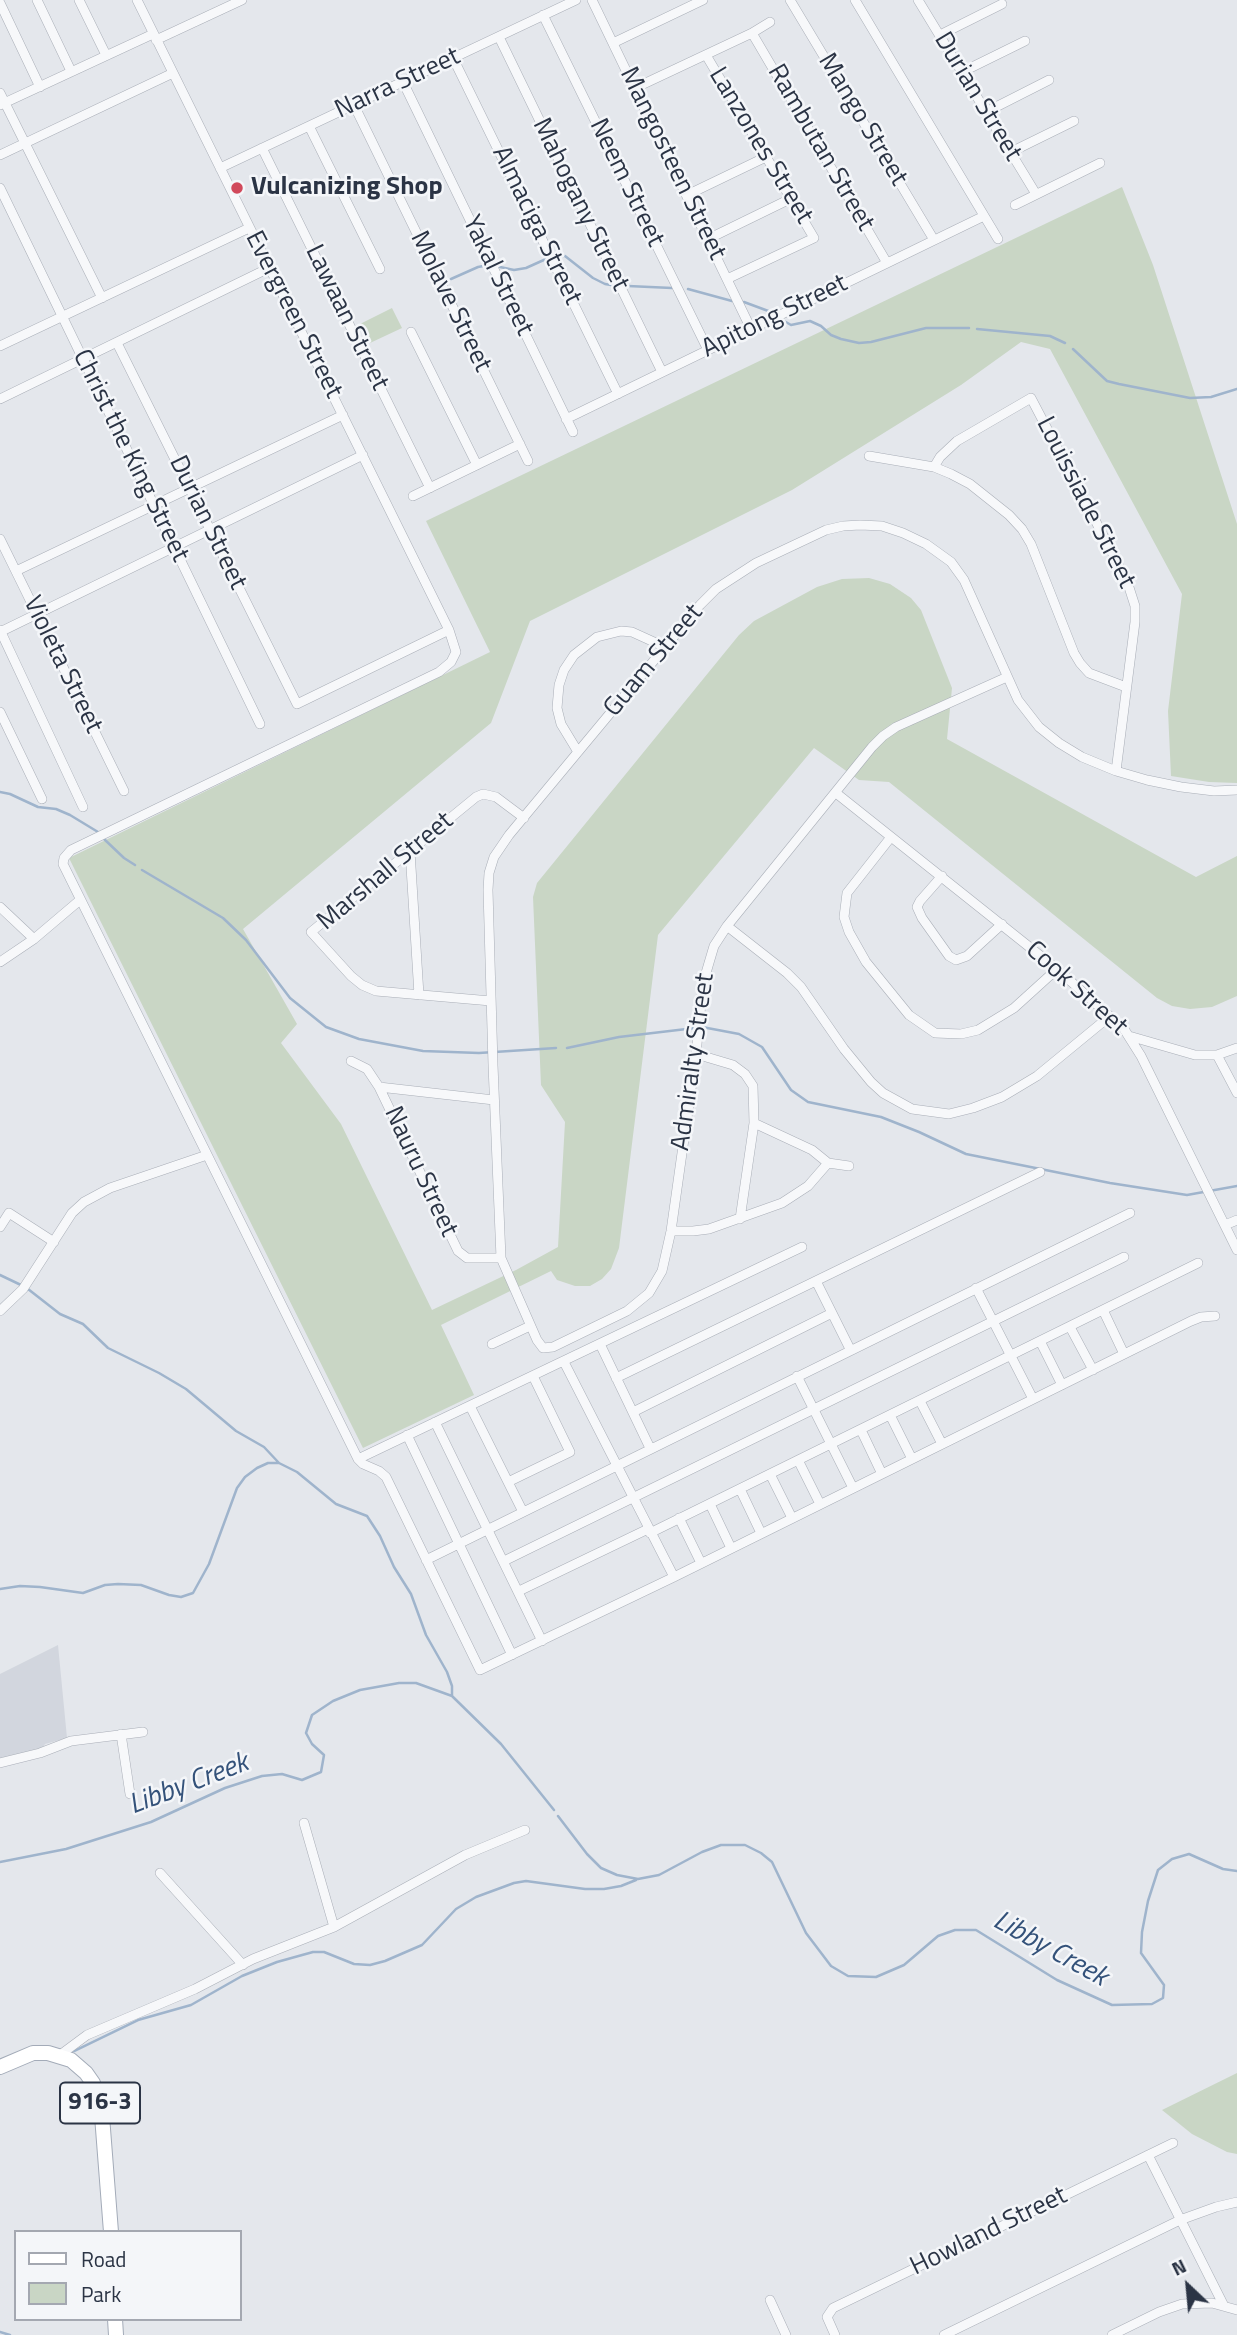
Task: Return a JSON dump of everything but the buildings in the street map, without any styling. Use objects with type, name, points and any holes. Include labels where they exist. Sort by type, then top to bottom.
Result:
[{"type":"main road","name":"916-3","points":[[0,2067],[33,2053],[60,2055],[71,2060],[86,2073],[98,2094],[105,2137],[111,2230]]},
{"type":"street","points":[[37,0],[71,71]]},
{"type":"street","points":[[79,0],[106,55]]},
{"type":"street","name":"Evergreen Street","points":[[137,0],[449,630]]},
{"type":"street","points":[[2,104],[106,55],[242,0]]},
{"type":"street","name":"Narra Street","points":[[220,168],[576,0]]},
{"type":"street","name":"Mangosteen Street","points":[[592,0],[751,329]]},
{"type":"street","points":[[613,43],[703,0]]},
{"type":"street","name":"Mango Street","points":[[790,0],[934,240]]},
{"type":"street","points":[[855,0],[998,239]]},
{"type":"street","name":"Durian Street","points":[[918,0],[1036,194]]},
{"type":"street","points":[[0,3],[40,87]]},
{"type":"street","points":[[940,35],[1002,4]]},
{"type":"street","name":"Neem Street","points":[[544,15],[708,350]]},
{"type":"street","points":[[635,88],[770,22]]},
{"type":"street","name":"Rambutan Street","points":[[752,33],[887,263]]},
{"type":"street","name":"Mahogany Street","points":[[499,37],[662,372]]},
{"type":"street","points":[[962,72],[1025,41]]},
{"type":"street","name":"Lanzones Street","points":[[706,55],[814,238],[727,279]]},
{"type":"street","name":"Almaciga Street","points":[[453,58],[618,394]]},
{"type":"street","points":[[0,155],[173,73]]},
{"type":"street","points":[[986,112],[1049,80]]},
{"type":"street","name":"Yakal Street","points":[[403,82],[573,432]]},
{"type":"street","points":[[0,93],[2,104],[25,143],[102,298]]},
{"type":"street","name":"Molave Street","points":[[354,105],[528,461]]},
{"type":"street","points":[[1011,152],[1074,121]]},
{"type":"street","points":[[309,126],[380,269]]},
{"type":"street","name":"Lawaan Street","points":[[262,148],[430,488]]},
{"type":"street","points":[[687,195],[768,156]]},
{"type":"street","points":[[1015,205],[1100,163]]},
{"type":"street","name":"Christ the King Street","points":[[0,188],[260,724]]},
{"type":"street","points":[[708,239],[792,198]]},
{"type":"street","name":"Apitong Street","points":[[566,419],[984,216]]},
{"type":"street","points":[[0,346],[250,228]]},
{"type":"street","points":[[0,400],[269,268]]},
{"type":"street","points":[[411,332],[477,465]]},
{"type":"street","name":"Durian Street","points":[[117,343],[297,704],[449,630]]},
{"type":"street","name":"Louissiade Street","points":[[934,467],[940,457],[957,441],[1031,398],[1132,594],[1135,606],[1116,771]]},
{"type":"street","name":"Lawaan Street","points":[[16,571],[343,415]]},
{"type":"street","points":[[413,496],[520,444]]},
{"type":"street","points":[[83,807],[0,631],[363,455]]},
{"type":"street","points":[[869,456],[934,467],[970,484],[1009,515],[1031,544],[1080,663],[1089,673],[1126,687]]},
{"type":"street","name":"Guam Street","points":[[543,1348],[530,1326],[501,1258],[492,1065],[489,873],[494,857],[524,818],[716,589],[746,568],[826,530],[843,526],[882,526],[903,533],[926,544],[951,562],[964,580],[1018,700],[1039,727],[1082,757],[1116,771],[1181,787],[1214,791],[1237,790]]},
{"type":"street","name":"Violeta Street","points":[[0,539],[124,791]]},
{"type":"street","points":[[449,630],[456,646],[455,656],[446,668],[67,853],[63,864],[358,1458],[363,1464],[386,1477],[480,1670],[1124,1354],[1201,1317],[1214,1316]]},
{"type":"street","points":[[578,752],[561,724],[557,708],[559,685],[573,655],[597,637],[621,631],[632,632],[665,647]]},
{"type":"street","name":"Admiralty Street","points":[[543,1348],[553,1347],[627,1311],[649,1293],[662,1271],[671,1231],[708,963],[714,946],[727,926],[883,736],[896,727],[1007,677]]},
{"type":"street","points":[[0,712],[42,799]]},
{"type":"street","name":"Cook Street","points":[[836,793],[1057,969],[1129,1036],[1142,1056],[1237,1250]]},
{"type":"street","name":"Marshall Street","points":[[491,1001],[376,991],[362,985],[311,932],[476,797],[483,794],[496,797],[524,818]]},
{"type":"street","points":[[891,837],[847,893],[844,917],[866,962],[892,996],[916,1020],[935,1033],[947,1035],[978,1030],[1014,1008],[1057,969]]},
{"type":"street","points":[[410,851],[419,995]]},
{"type":"street","points":[[943,876],[917,907],[949,956],[956,960],[967,956],[1002,924]]},
{"type":"street","points":[[0,962],[34,939],[80,900]]},
{"type":"street","points":[[0,907],[34,939]]},
{"type":"street","points":[[727,926],[801,987],[871,1083],[912,1109],[948,1114],[1002,1097],[1037,1076],[1110,1016]]},
{"type":"street","points":[[1129,1036],[1195,1055],[1217,1055],[1237,1048]]},
{"type":"street","points":[[696,1055],[733,1065],[745,1074],[752,1086],[754,1123],[740,1219]]},
{"type":"street","points":[[1217,1055],[1237,1093]]},
{"type":"street","name":"Nauru Street","points":[[351,1060],[367,1069],[379,1087],[458,1251],[467,1258],[501,1258]]},
{"type":"street","points":[[379,1087],[494,1100]]},
{"type":"street","points":[[754,1123],[812,1150],[828,1163],[849,1166]]},
{"type":"street","points":[[0,1311],[23,1289],[72,1213],[84,1202],[97,1194],[207,1155]]},
{"type":"street","points":[[671,1231],[709,1229],[782,1203],[801,1192],[828,1163]]},
{"type":"street","points":[[616,1378],[1040,1172]]},
{"type":"street","points":[[0,1227],[9,1213],[54,1242]]},
{"type":"street","points":[[426,1559],[1130,1213]]},
{"type":"street","points":[[1225,1226],[1237,1220]]},
{"type":"street","points":[[358,1458],[802,1247]]},
{"type":"street","points":[[504,1560],[1124,1256]]},
{"type":"street","points":[[519,1591],[710,1504],[1198,1263]]},
{"type":"street","points":[[816,1281],[850,1349]]},
{"type":"street","points":[[976,1288],[1033,1399]]},
{"type":"street","points":[[1103,1310],[1124,1354]]},
{"type":"street","points":[[633,1412],[832,1313]]},
{"type":"street","points":[[492,1344],[530,1326]]},
{"type":"street","points":[[1070,1326],[1093,1370]]},
{"type":"street","points":[[1040,1341],[1062,1385]]},
{"type":"street","points":[[600,1344],[650,1448]]},
{"type":"street","points":[[564,1362],[674,1577]]},
{"type":"street","points":[[508,1482],[570,1452],[533,1376]]},
{"type":"street","points":[[797,1376],[853,1488]]},
{"type":"street","points":[[920,1401],[942,1444]]},
{"type":"street","points":[[470,1406],[523,1512]]},
{"type":"street","points":[[890,1415],[912,1459]]},
{"type":"street","points":[[435,1422],[542,1641]]},
{"type":"street","points":[[860,1430],[882,1474]]},
{"type":"street","points":[[407,1435],[512,1655]]},
{"type":"street","points":[[798,1460],[820,1504]]},
{"type":"street","points":[[770,1474],[792,1518]]},
{"type":"street","points":[[740,1489],[761,1533]]},
{"type":"street","points":[[710,1504],[731,1548]]},
{"type":"street","points":[[679,1518],[701,1563]]},
{"type":"street","points":[[0,1763],[40,1753],[71,1741],[143,1732]]},
{"type":"street","points":[[121,1734],[130,1794]]},
{"type":"street","points":[[304,1823],[334,1927]]},
{"type":"street","points":[[60,2055],[87,2035],[334,1927],[465,1855],[525,1830]]},
{"type":"street","points":[[160,1873],[243,1965]]},
{"type":"street","name":"Howland Street","points":[[835,2335],[827,2317],[833,2308],[1174,2143]]},
{"type":"street","points":[[1148,2155],[1223,2304]]},
{"type":"street","points":[[944,2335],[1180,2220],[1237,2202]]},
{"type":"street","points":[[770,2300],[786,2335]]},
{"type":"street","points":[[1112,2335],[1182,2304],[1223,2304],[1237,2310]]},
{"type":"shaded area","points":[[58,1645],[67,1738],[45,1744],[42,1750],[0,1759],[0,1674]]},
{"type":"green space","points":[[1122,187],[1153,265],[1237,524],[1237,783],[1171,776],[1168,711],[1182,594],[1050,349],[1021,342],[961,385],[792,490],[530,621],[491,723],[243,929],[297,1024],[281,1043],[341,1124],[432,1310],[558,1247],[565,1122],[541,1085],[533,897],[537,883],[739,635],[754,621],[817,587],[842,579],[869,578],[890,584],[911,598],[921,610],[952,688],[947,739],[1196,877],[1237,856],[1237,996],[1212,1007],[1190,1009],[1172,1006],[1157,998],[889,782],[859,780],[814,748],[658,935],[619,1248],[611,1269],[602,1279],[590,1286],[575,1286],[557,1280],[551,1271],[441,1325],[474,1395],[363,1448],[69,858],[490,652],[426,521]]},
{"type":"green space","points":[[392,308],[402,328],[370,343],[360,324]]},
{"type":"green space","points":[[1237,2073],[1237,2154],[1227,2152],[1192,2134],[1162,2110]]},
{"type":"waterway","points":[[558,256],[565,256],[593,278],[617,286]]},
{"type":"waterway","points":[[500,267],[514,270],[526,268],[546,259]]},
{"type":"waterway","points":[[451,279],[489,265]]},
{"type":"waterway","points":[[628,286],[672,288]]},
{"type":"waterway","points":[[688,289],[732,301]]},
{"type":"waterway","points":[[744,302],[771,312]]},
{"type":"waterway","points":[[779,318],[791,325],[810,321],[831,335],[859,343],[926,328],[969,328]]},
{"type":"waterway","points":[[977,329],[1050,336],[1065,343]]},
{"type":"waterway","points":[[1073,349],[1107,381],[1119,384],[1190,398],[1211,397],[1237,389]]},
{"type":"waterway","points":[[0,792],[38,807],[56,809],[98,832]]},
{"type":"waterway","points":[[104,839],[135,865]]},
{"type":"waterway","points":[[142,870],[223,918],[246,940],[290,998],[326,1027],[359,1039],[423,1051],[479,1053],[556,1048]]},
{"type":"waterway","points":[[702,1027],[739,1034],[762,1047],[791,1090],[808,1102],[881,1117],[966,1154],[1110,1183],[1187,1195],[1237,1186]]},
{"type":"waterway","points":[[567,1048],[619,1037],[695,1028]]},
{"type":"waterway","points":[[0,1275],[21,1285]]},
{"type":"waterway","points":[[28,1289],[60,1314],[83,1324],[108,1348],[186,1389],[236,1431],[264,1447],[279,1463]]},
{"type":"waterway","points":[[0,1589],[20,1586],[83,1593],[105,1585],[118,1584],[141,1585],[181,1597],[193,1593],[209,1564],[237,1488],[245,1477],[257,1468],[268,1463],[279,1463],[297,1472],[336,1504],[367,1516],[411,1594],[426,1635],[447,1672],[452,1696]]},
{"type":"waterway","name":"Libby Creek","points":[[0,1862],[66,1849],[151,1822],[225,1788],[262,1776],[282,1774],[302,1780],[321,1772],[324,1755],[312,1744],[306,1733],[312,1715],[333,1701],[360,1690],[399,1683],[416,1683],[452,1696],[501,1744],[554,1810]]},
{"type":"waterway","name":"Libby Creek","points":[[558,1816],[601,1868],[617,1875],[638,1879],[659,1875],[721,1845],[745,1845],[761,1853],[772,1862],[806,1933],[831,1966],[848,1976],[876,1977],[904,1965],[938,1936],[955,1930],[976,1930],[1057,1980],[1112,2005],[1152,2004],[1163,1998],[1164,1985],[1141,1953],[1148,1901],[1158,1870],[1172,1859],[1189,1854],[1223,1869],[1237,1871]]},
{"type":"waterway","points":[[74,2051],[138,2020],[191,2005],[242,1976],[277,1962],[313,1952],[324,1952],[354,1964],[370,1965],[385,1961],[422,1945],[456,1909],[476,1897],[514,1883],[526,1881],[604,1889],[636,1880]]},
{"type":"waterway","points":[[0,2332],[10,2335]]},
{"type":"place","name":"Vulcanizing Shop","points":[[237,188]]}]
